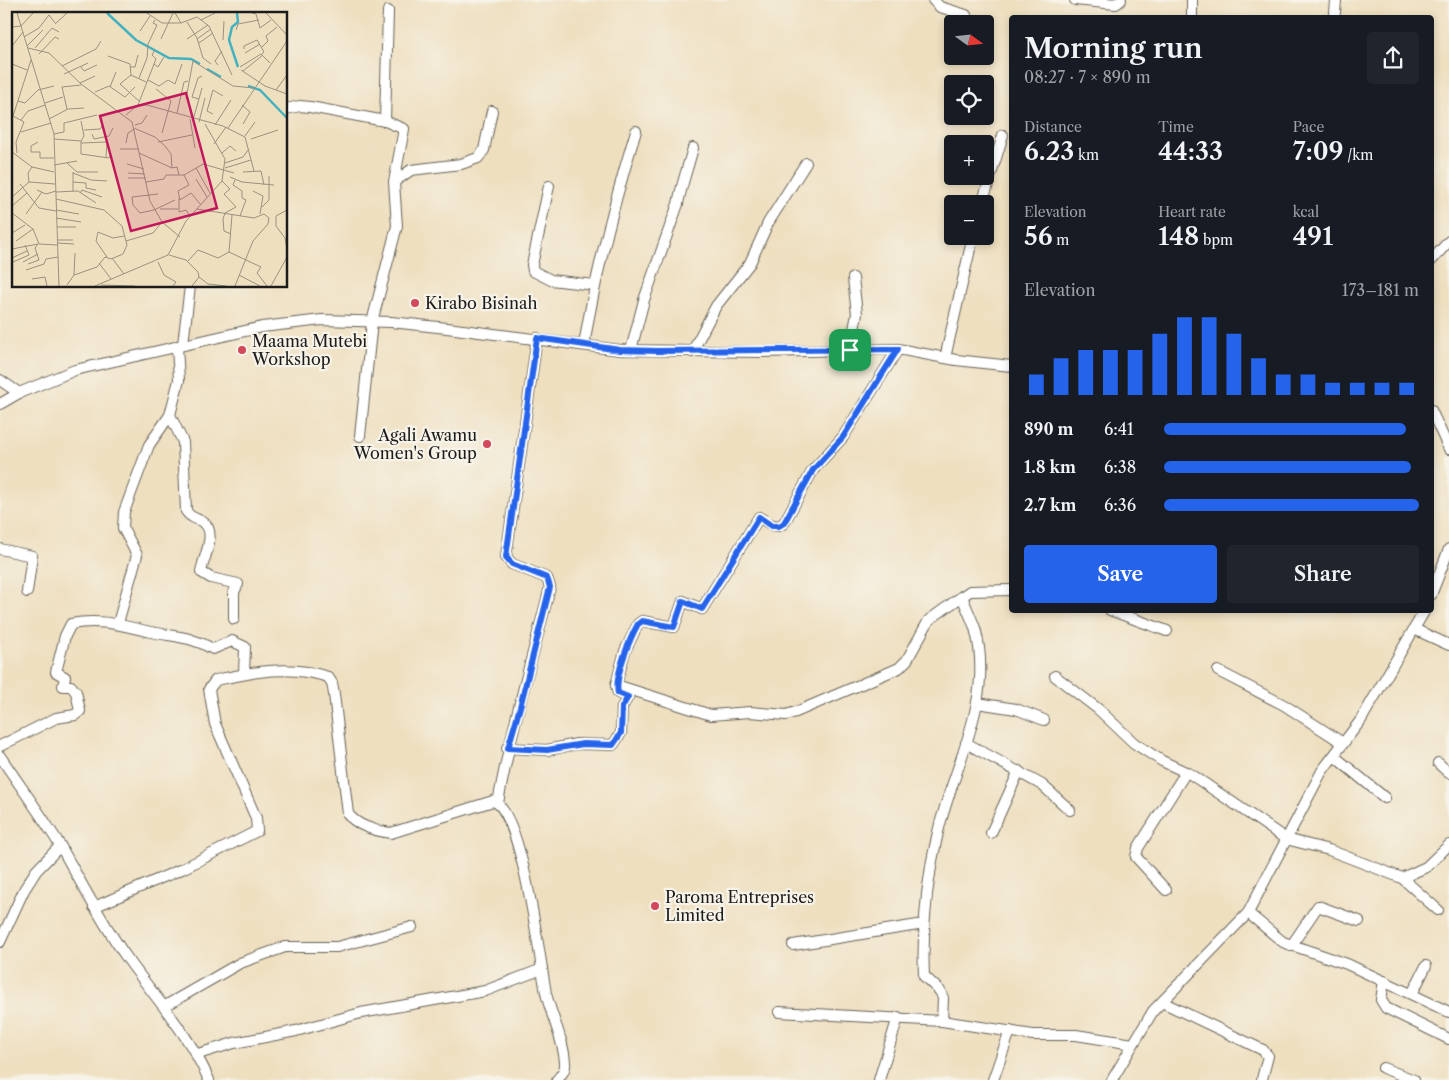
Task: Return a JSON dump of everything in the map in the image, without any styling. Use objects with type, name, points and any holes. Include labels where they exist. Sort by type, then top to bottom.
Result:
[{"type":"street","points":[[933,0],[940,7],[966,15]]},
{"type":"street","points":[[1075,0],[1116,4],[1121,0]]},
{"type":"street","points":[[1192,0],[1192,15]]},
{"type":"street","points":[[1335,14],[1336,0]]},
{"type":"street","points":[[385,121],[388,11]]},
{"type":"street","points":[[288,109],[300,106],[310,107],[385,121],[404,129],[394,182],[397,226],[372,322],[360,436]]},
{"type":"street","points":[[394,182],[411,170],[461,164],[478,158],[484,150],[492,111]]},
{"type":"street","points":[[584,345],[594,285],[616,196],[636,131]]},
{"type":"street","points":[[985,195],[1003,135]]},
{"type":"street","points":[[631,350],[644,300],[678,204],[678,195],[684,185],[694,148]]},
{"type":"street","points":[[692,352],[716,306],[750,263],[761,244],[768,222],[806,163]]},
{"type":"street","points":[[549,186],[532,265],[533,271],[555,280],[594,285]]},
{"type":"street","points":[[1434,258],[1449,241]]},
{"type":"street","points":[[945,358],[971,245]]},
{"type":"street","points":[[850,350],[857,314],[853,278]]},
{"type":"street","points":[[118,623],[137,555],[123,528],[124,512],[150,445],[170,415],[178,380],[180,345],[190,288]]},
{"type":"street","points":[[0,404],[19,393],[75,370],[262,326],[322,320],[372,322],[537,338],[631,350],[692,352],[898,349],[945,358],[1009,366]]},
{"type":"street","points":[[498,803],[508,748],[550,587],[547,578],[512,564],[506,557],[537,338]]},
{"type":"street","points":[[508,748],[547,750],[583,744],[613,745],[621,733],[622,707],[628,697],[618,693],[616,686],[625,651],[638,624],[642,621],[674,627],[683,601],[702,609],[759,517],[772,526],[779,526],[784,523],[813,470],[843,437],[898,349]]},
{"type":"street","points":[[0,380],[19,393]]},
{"type":"street","points":[[170,415],[183,442],[186,511],[206,525],[210,533],[201,572],[211,578],[238,584],[234,592],[234,619]]},
{"type":"street","points":[[1434,416],[1448,443]]},
{"type":"street","points":[[0,549],[32,556],[27,592]]},
{"type":"street","points":[[1434,587],[1449,549]]},
{"type":"street","points":[[616,686],[711,715],[750,712],[786,715],[899,668],[907,660],[929,620],[962,596],[977,590],[1009,590]]},
{"type":"street","points":[[942,1020],[943,998],[940,991],[924,976],[924,924],[929,880],[938,831],[977,703],[980,678],[979,653],[975,629],[962,596]]},
{"type":"street","points":[[1118,613],[1167,631]]},
{"type":"street","points":[[1113,1080],[1153,1011],[1203,962],[1248,913],[1322,771],[1361,720],[1423,613]]},
{"type":"street","points":[[0,746],[56,718],[74,715],[80,711],[76,692],[71,686],[63,686],[65,677],[56,672],[67,630],[75,624],[118,623],[152,632],[191,638],[213,649],[232,641],[245,647],[244,674]]},
{"type":"street","points":[[1414,629],[1449,645]]},
{"type":"street","points":[[94,907],[182,869],[257,831],[256,818],[212,714],[209,689],[216,680],[283,669],[328,677],[332,682],[334,694],[348,814],[359,824],[377,831],[391,833],[493,802],[498,803],[504,809],[510,821],[522,862],[546,995],[566,1065],[557,1080]]},
{"type":"street","points":[[1218,671],[1284,705],[1343,744]]},
{"type":"street","points":[[1055,676],[1098,709],[1134,743],[1162,761],[1186,772],[1286,839],[1329,850],[1402,878],[1438,910]]},
{"type":"street","points":[[977,703],[1016,709],[1044,720]]},
{"type":"street","points":[[966,743],[1042,785],[1070,810]]},
{"type":"street","points":[[0,756],[60,846],[94,907],[126,958],[165,1006],[198,1054],[209,1080]]},
{"type":"street","points":[[1334,756],[1385,798]]},
{"type":"street","points":[[1438,763],[1449,773]]},
{"type":"street","points":[[991,833],[1019,771]]},
{"type":"street","points":[[1166,890],[1136,857],[1138,848],[1186,772]]},
{"type":"street","points":[[0,942],[24,890],[36,872],[60,846]]},
{"type":"street","points":[[1402,878],[1426,867],[1449,846]]},
{"type":"street","points":[[1291,946],[1318,906],[1359,921]]},
{"type":"street","points":[[1248,913],[1271,933],[1291,946],[1336,959],[1449,1012]]},
{"type":"street","points":[[793,944],[924,924]]},
{"type":"street","points":[[165,1006],[240,963],[285,947],[337,947],[412,927]]},
{"type":"street","points":[[1412,994],[1426,966]]},
{"type":"street","points":[[198,1054],[234,1043],[296,1031],[360,1013],[485,991],[542,969]]},
{"type":"street","points":[[1384,981],[1381,1000],[1386,1008],[1449,1039]]},
{"type":"street","points":[[1162,1002],[1263,1050],[1268,1056],[1262,1079]]},
{"type":"street","points":[[779,1012],[942,1020],[1045,1036],[1076,1035],[1133,1044]]},
{"type":"street","points":[[879,1080],[898,1017]]},
{"type":"street","points":[[993,1080],[1010,1031]]},
{"type":"street","points":[[1383,1068],[1414,1080]]},
{"type":"place","name":"Kirabo Bisinah","points":[[415,303]]},
{"type":"place","name":"Maama Mutebi Workshop","points":[[242,350]]},
{"type":"place","name":"Agali Awamu Women's Group","points":[[487,444]]},
{"type":"place","name":"Paroma Entreprises Limited","points":[[655,906]]},
{"type":"route","points":[[537,338],[620,350],[760,352],[850,350],[898,349],[843,437],[813,470],[784,523],[779,526],[772,526],[759,517],[702,609],[683,601],[674,627],[671,628],[642,621],[638,624],[628,650],[625,651],[616,686],[618,693],[628,697],[622,707],[621,733],[613,745],[577,744],[547,750],[520,747],[508,748],[550,587],[550,581],[547,578],[512,564],[507,561],[506,557],[537,338]]}]
